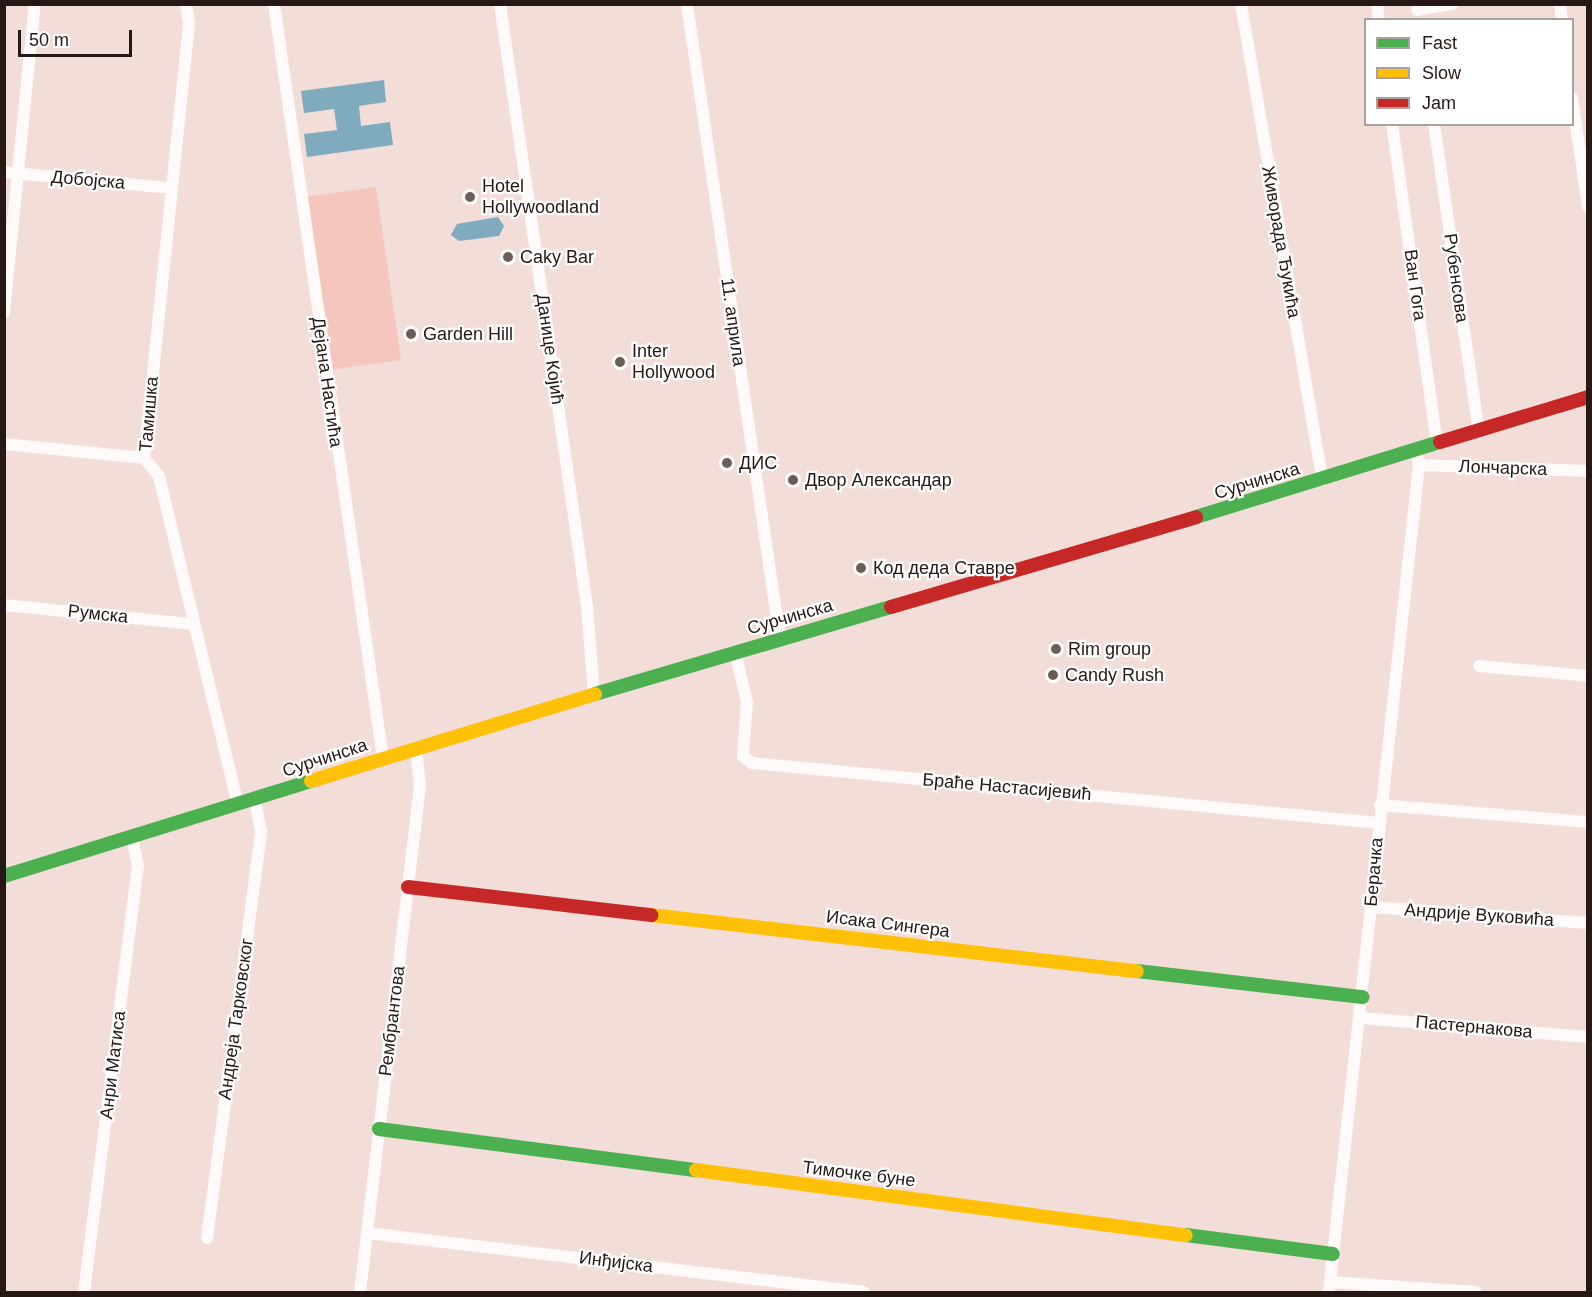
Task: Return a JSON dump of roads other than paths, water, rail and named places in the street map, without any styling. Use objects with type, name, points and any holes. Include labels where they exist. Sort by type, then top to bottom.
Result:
[{"type":"street","points":[[4,312],[35,4]]},
{"type":"street","name":"Дејана Настића","points":[[274,4],[383,759]]},
{"type":"street","name":"Данице Којић","points":[[500,4],[587,606],[594,695]]},
{"type":"street","name":"11. априла","points":[[687,4],[780,639]]},
{"type":"street","name":"Живорада Ђукића","points":[[1242,4],[1322,480]]},
{"type":"street","points":[[1417,11],[1452,4]]},
{"type":"street","name":"Тамишка","points":[[188,7],[144,458],[159,476],[192,624],[238,805]]},
{"type":"street","points":[[1574,113],[1587,207]]},
{"type":"street","name":"Ван Гога","points":[[1392,126],[1437,445]]},
{"type":"street","name":"Рубенсова","points":[[1434,126],[1479,432]]},
{"type":"street","name":"Добојска","points":[[4,172],[171,188]]},
{"type":"street","name":"Сурчинска","points":[[4,876],[735,652],[1322,480],[1417,458],[1437,445],[1587,397]]},
{"type":"street","points":[[4,444],[144,458]]},
{"type":"street","name":"Лончарска","points":[[1417,458],[1587,471]]},
{"type":"street","name":"Берачка","points":[[1329,1287],[1361,1018],[1378,823],[1417,458]]},
{"type":"street","name":"Румска","points":[[4,605],[192,624]]},
{"type":"street","name":"Браће Настасијевић","points":[[735,652],[747,702],[743,753],[749,762],[1378,823]]},
{"type":"street","points":[[1479,666],[1587,676]]},
{"type":"street","name":"Рембрантова","points":[[360,1293],[420,786],[416,749]]},
{"type":"street","name":"Андреја Тарковског","points":[[207,1238],[261,831],[255,800]]},
{"type":"street","points":[[1380,805],[1587,822]]},
{"type":"street","name":"Анри Матиса","points":[[84,1293],[136,878],[132,838]]},
{"type":"street","name":"Исака Сингера","points":[[408,887],[1363,997]]},
{"type":"street","name":"Андрије Вуковића","points":[[1371,908],[1587,923]]},
{"type":"street","name":"Пастернакова","points":[[1361,1018],[1587,1036]]},
{"type":"street","name":"Тимочке буне","points":[[380,1129],[1333,1254]]},
{"type":"street","name":"Инђијска","points":[[367,1233],[864,1293]]},
{"type":"street","points":[[1329,1287],[1476,1293]]},
{"type":"water","points":[[384,80],[386,102],[359,106],[361,126],[390,122],[393,145],[307,157],[304,134],[337,130],[334,109],[304,113],[301,91]]},
{"type":"water","points":[[498,217],[504,226],[499,236],[459,241],[451,235],[457,224]]},
{"type":"place","name":"Hotel Hollywoodland","points":[[470,197]]},
{"type":"place","name":"Caky Bar","points":[[508,257]]},
{"type":"place","name":"Garden Hill","points":[[411,334]]},
{"type":"place","name":"Inter Hollywood","points":[[620,362]]},
{"type":"place","name":"ДИС","points":[[727,463]]},
{"type":"place","name":"Двор Александар","points":[[793,480]]},
{"type":"place","name":"Код деда Ставре","points":[[861,568]]},
{"type":"place","name":"Rim group","points":[[1056,649]]},
{"type":"place","name":"Candy Rush","points":[[1053,675]]}]
